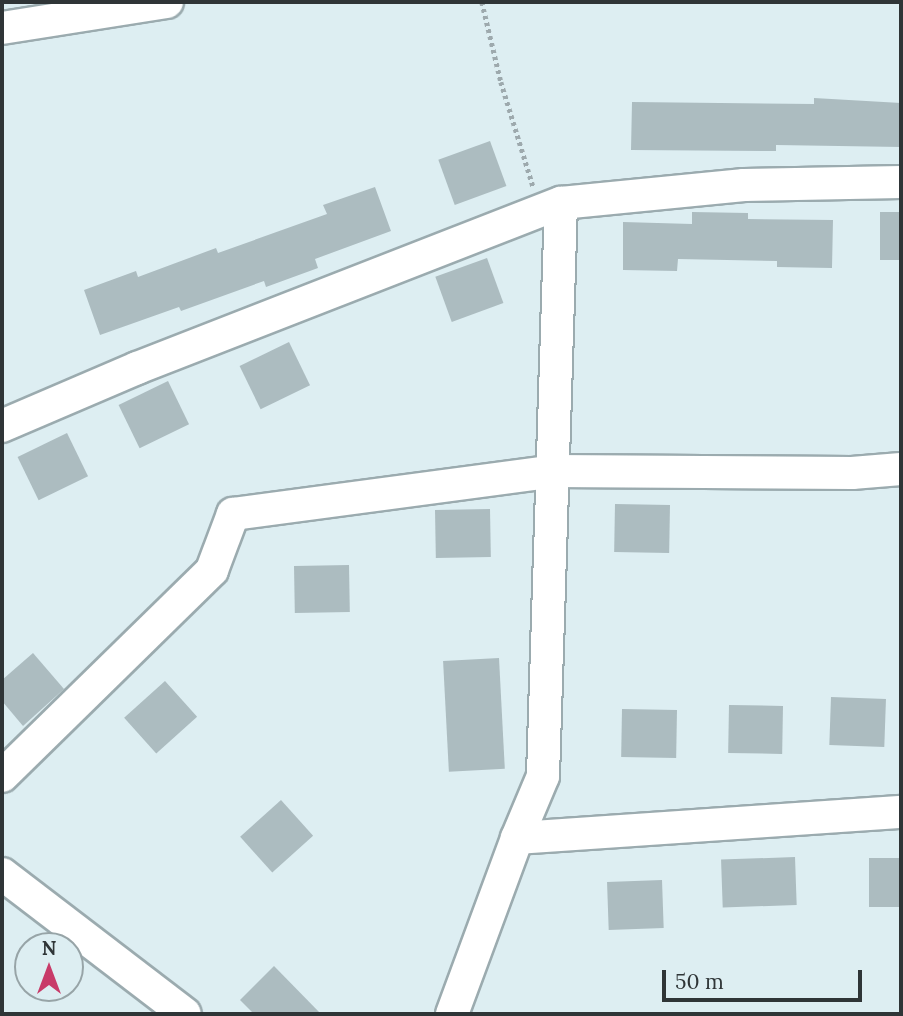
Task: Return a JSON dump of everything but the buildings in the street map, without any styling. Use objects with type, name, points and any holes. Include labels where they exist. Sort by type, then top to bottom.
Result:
[{"type":"street","points":[[2,28],[159,2]]},
{"type":"street","points":[[2,426],[137,368],[551,206],[744,185],[901,182]]},
{"type":"street","points":[[452,1014],[517,838],[543,776],[554,471],[551,206]]},
{"type":"street","points":[[2,776],[212,570],[233,514],[554,471],[852,473],[901,470]]},
{"type":"street","points":[[517,838],[901,811]]},
{"type":"street","points":[[2,874],[181,1013]]},
{"type":"path","points":[[482,2],[501,82],[551,206]]}]
